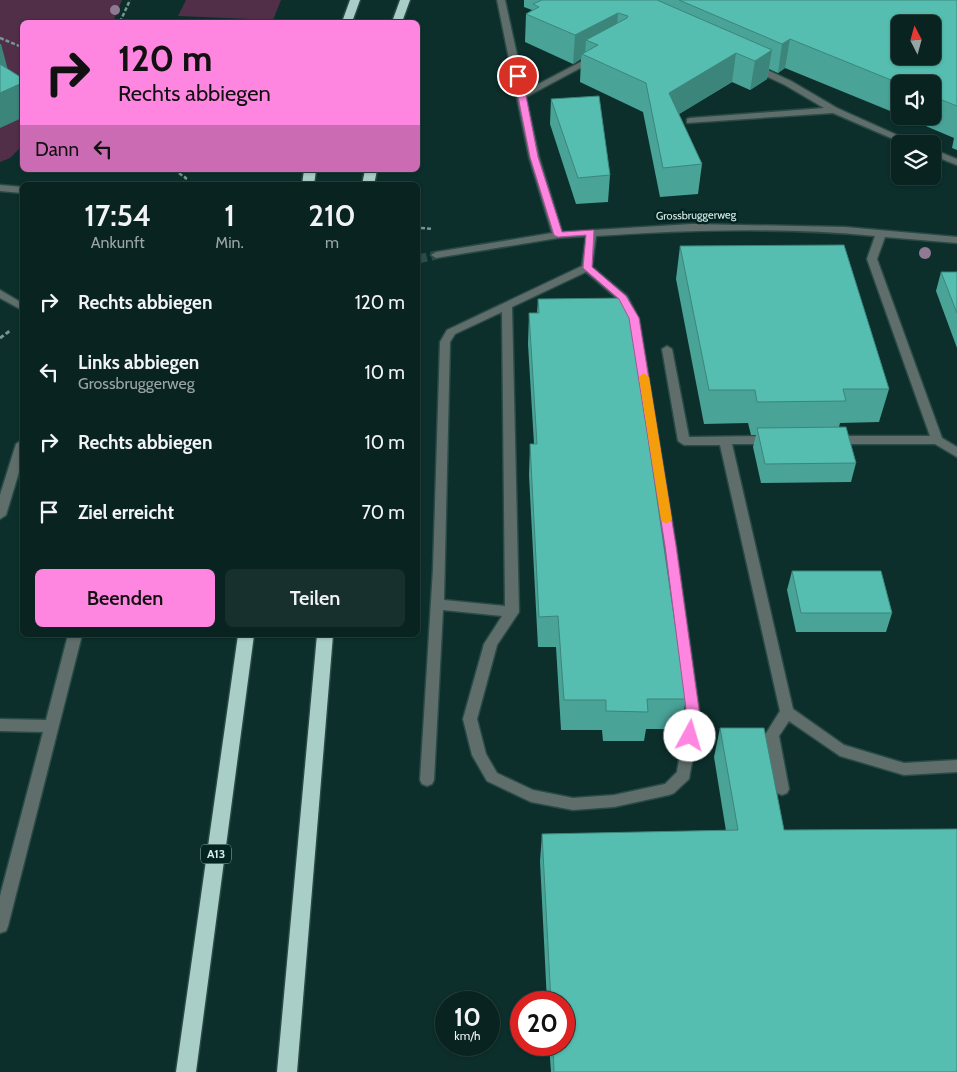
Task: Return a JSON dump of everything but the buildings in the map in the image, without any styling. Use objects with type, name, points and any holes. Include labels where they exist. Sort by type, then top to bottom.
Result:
[{"type":"highway","points":[[348,20],[355,0]]},
{"type":"highway","points":[[398,20],[405,0]]},
{"type":"highway","name":"A13","points":[[186,1072],[246,637]]},
{"type":"highway","points":[[287,1072],[326,637]]},
{"type":"street","points":[[501,0],[534,157],[558,235]]},
{"type":"street","points":[[522,96],[602,54]]},
{"type":"street","points":[[739,60],[788,83],[834,110],[892,135]]},
{"type":"street","points":[[690,121],[834,110]]},
{"type":"street","points":[[941,156],[957,162]]},
{"type":"street","points":[[0,188],[20,190]]},
{"type":"street","name":"Grossbruggerweg","points":[[436,256],[558,235],[692,227],[845,230],[957,240]]},
{"type":"street","points":[[588,268],[591,232]]},
{"type":"street","points":[[881,233],[872,259],[937,440]]},
{"type":"street","points":[[427,780],[438,604],[445,342],[451,332],[588,268]]},
{"type":"street","points":[[506,306],[512,612],[491,644],[470,719],[479,755],[492,777],[531,796],[573,804],[614,800],[669,789],[684,775],[693,717],[670,546],[634,318],[623,298],[588,268]]},
{"type":"street","points":[[0,293],[20,307]]},
{"type":"street","points":[[667,349],[684,440],[783,440]]},
{"type":"street","points":[[821,440],[937,440],[957,453]]},
{"type":"street","points":[[725,441],[787,712],[840,750],[904,768],[957,766]]},
{"type":"street","points":[[0,515],[20,450]]},
{"type":"street","points":[[438,604],[512,612]]},
{"type":"street","points":[[0,926],[74,637]]},
{"type":"street","points":[[782,789],[772,735],[787,712]]},
{"type":"street","points":[[0,725],[52,726]]},
{"type":"path","points":[[121,20],[130,0]]},
{"type":"path","points":[[0,38],[20,45]]},
{"type":"path","points":[[177,172],[186,178],[184,182]]},
{"type":"shaded area","points":[[0,0],[122,0],[114,20],[20,20],[20,148],[10,158],[0,162]]},
{"type":"shaded area","points":[[186,0],[281,0],[273,20],[178,16]]},
{"type":"tunnel","points":[[420,259],[436,255]]},
{"type":"slow traffic","points":[[644,377],[666,520]]},
{"type":"route","points":[[518,76],[534,157],[558,235],[591,232],[588,268],[623,298],[634,318],[686,660],[693,717],[690,736]]}]
